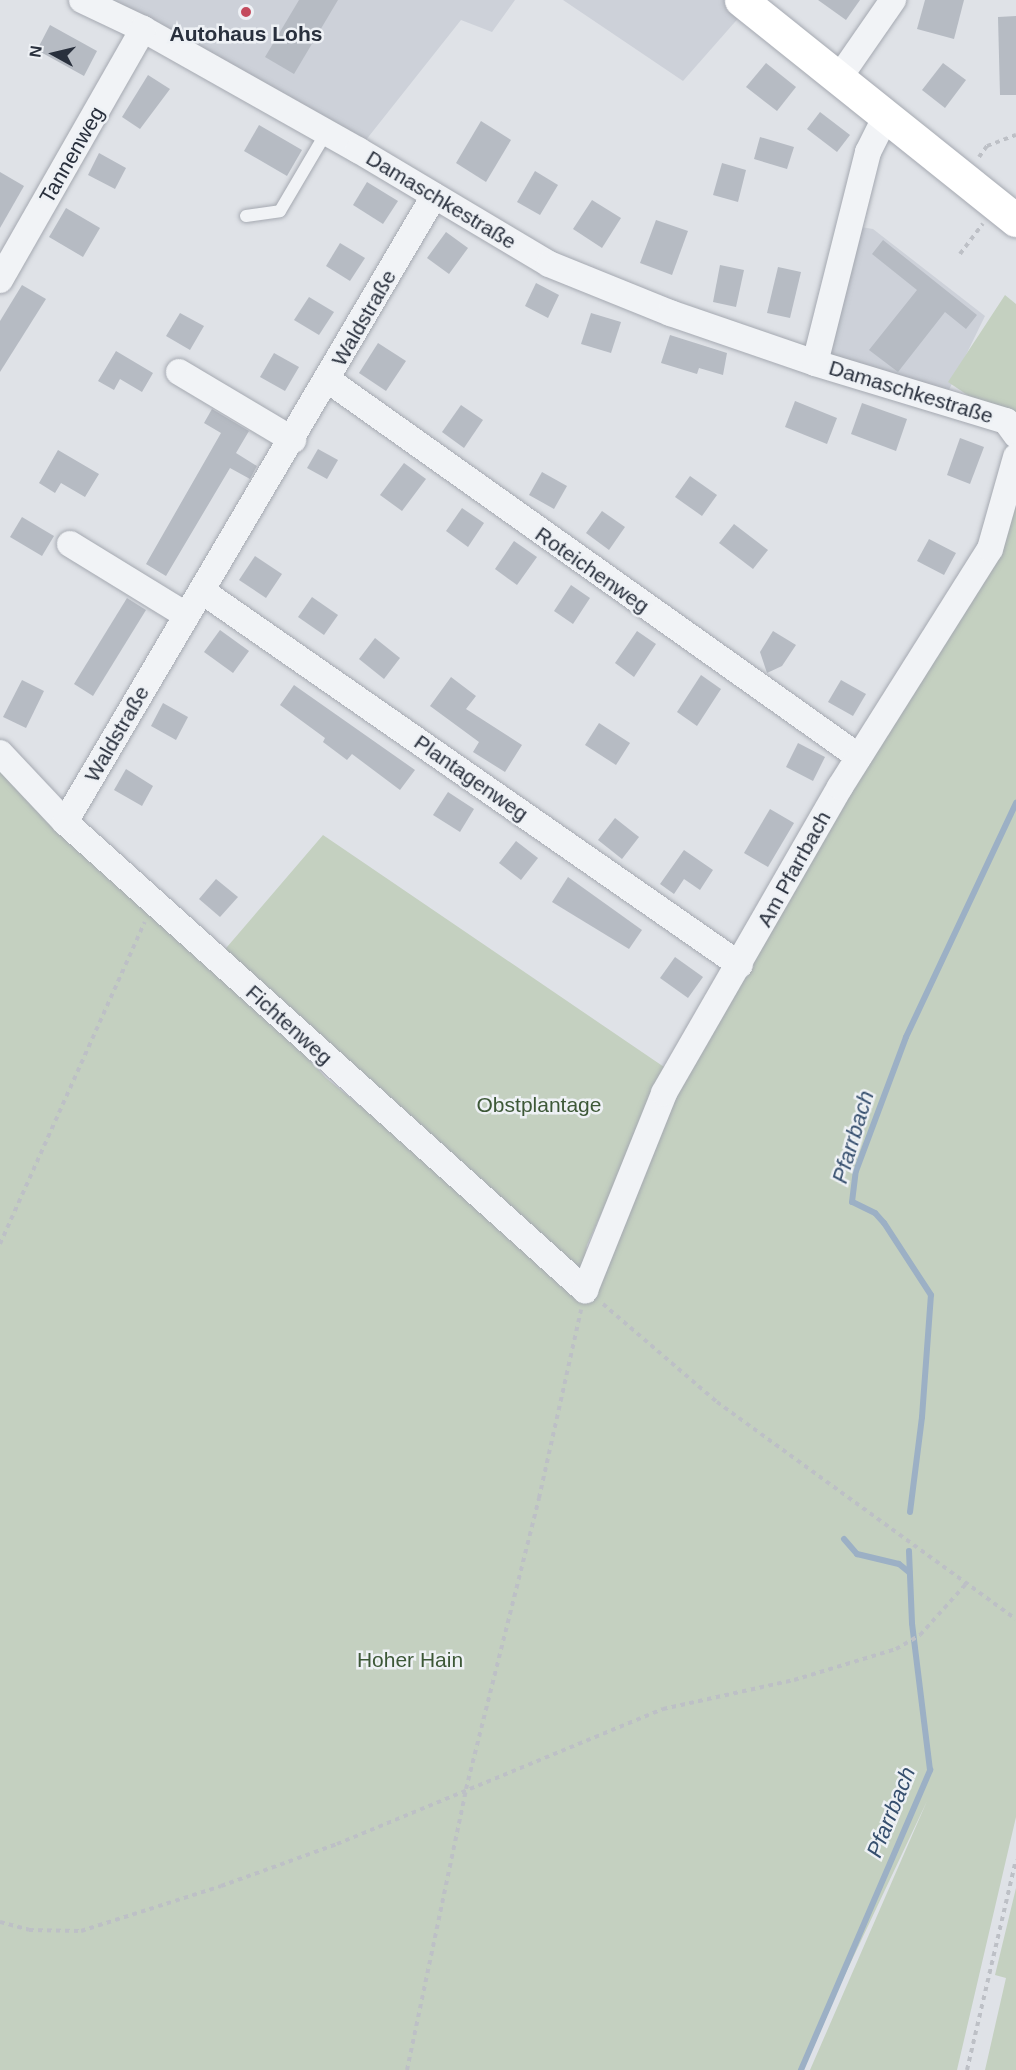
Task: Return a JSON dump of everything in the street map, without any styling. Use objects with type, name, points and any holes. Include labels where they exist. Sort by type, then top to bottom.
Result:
[{"type":"main road","points":[[748,2],[1007,212]]},
{"type":"street","name":"Damaschkestraße","points":[[82,0],[143,29],[549,264],[670,313],[1011,428]]},
{"type":"street","points":[[839,78],[894,0]]},
{"type":"street","name":"Tannenweg","points":[[0,280],[143,29]]},
{"type":"street","name":"Damaschkestraße","points":[[815,363],[868,152],[887,114]]},
{"type":"street","name":"Waldstraße","points":[[65,822],[186,615],[293,440],[434,196]]},
{"type":"street","points":[[179,372],[293,440]]},
{"type":"street","name":"Roteichenweg","points":[[328,380],[859,757]]},
{"type":"street","name":"Am Pfarrbach","points":[[585,1290],[663,1093],[740,965],[859,757],[990,549],[1016,457]]},
{"type":"street","points":[[70,544],[186,615]]},
{"type":"street","name":"Plantagenweg","points":[[202,591],[740,965]]},
{"type":"street","name":"Fichtenweg","points":[[0,753],[65,822],[585,1290]]},
{"type":"lane","points":[[246,216],[279,211],[326,133]]},
{"type":"path","points":[[966,178],[987,146],[1016,135]]},
{"type":"path","points":[[960,254],[1007,212]]},
{"type":"path","points":[[0,1245],[155,901]]},
{"type":"path","points":[[407,2070],[466,1789],[539,1498],[585,1290],[717,1402],[1016,1619]]},
{"type":"path","points":[[0,1922],[29,1930],[81,1931],[337,1844],[663,1709],[794,1680],[896,1649],[920,1635],[966,1584]]},
{"type":"path","points":[[967,2070],[1016,1860]]},
{"type":"shaded area","points":[[82,0],[515,0],[492,32],[461,20],[358,150]]},
{"type":"shaded area","points":[[563,0],[741,0],[749,6],[683,81]]},
{"type":"shaded area","points":[[849,225],[873,229],[985,316],[944,400],[815,363]]},
{"type":"green space","points":[[1005,295],[1016,304],[1016,435],[1006,421],[948,382]]},
{"type":"green space","name":"Hoher Hain","points":[[1016,457],[1016,1817],[957,2070],[810,2070],[927,1801],[800,2070],[0,2070],[0,753],[213,956],[326,1078],[585,1289],[664,1093],[990,549]]},
{"type":"green space","name":"Obstplantage","points":[[323,835],[667,1069],[587,1245],[581,1278],[221,954]]},
{"type":"green space","points":[[1016,1888],[1016,2070],[985,2070],[1006,1978],[995,1975]]},
{"type":"building","points":[[299,0],[338,0],[294,74],[265,57]]},
{"type":"building","points":[[818,0],[860,0],[846,20]]},
{"type":"building","points":[[925,0],[964,0],[954,39],[917,29]]},
{"type":"building","points":[[1016,16],[1016,95],[1000,95],[998,17]]},
{"type":"building","points":[[50,25],[97,51],[84,76],[37,50]]},
{"type":"building","points":[[766,63],[796,87],[777,111],[746,87]]},
{"type":"building","points":[[943,63],[966,80],[945,108],[922,90]]},
{"type":"building","points":[[148,75],[170,89],[140,129],[122,117]]},
{"type":"building","points":[[820,112],[850,135],[837,152],[807,129]]},
{"type":"building","points":[[481,121],[511,140],[486,182],[456,163]]},
{"type":"building","points":[[259,125],[302,150],[287,176],[244,151]]},
{"type":"building","points":[[760,137],[794,147],[787,169],[754,159]]},
{"type":"building","points":[[99,153],[126,168],[115,189],[88,175]]},
{"type":"building","points":[[722,163],[746,170],[738,202],[713,195]]},
{"type":"building","points":[[535,171],[558,185],[540,215],[517,202]]},
{"type":"building","points":[[0,172],[24,186],[0,228]]},
{"type":"building","points":[[367,182],[398,201],[383,224],[353,205]]},
{"type":"building","points":[[592,200],[621,218],[602,248],[573,229]]},
{"type":"building","points":[[66,208],[100,228],[83,257],[49,237]]},
{"type":"building","points":[[656,220],[688,231],[672,275],[640,263]]},
{"type":"building","points":[[446,232],[468,248],[449,274],[427,258]]},
{"type":"building","points":[[883,240],[977,315],[966,329],[945,312],[898,372],[869,350],[917,290],[872,254]]},
{"type":"building","points":[[340,243],[365,258],[350,281],[326,266]]},
{"type":"building","points":[[720,265],[744,270],[736,307],[713,302]]},
{"type":"building","points":[[778,267],[801,272],[790,318],[767,313]]},
{"type":"building","points":[[536,283],[559,295],[548,318],[525,306]]},
{"type":"building","points":[[22,285],[46,299],[0,372],[0,321]]},
{"type":"building","points":[[309,297],[334,312],[319,335],[294,320]]},
{"type":"building","points":[[180,313],[204,326],[190,350],[166,336]]},
{"type":"building","points":[[591,313],[621,322],[611,353],[581,344]]},
{"type":"building","points":[[670,335],[727,353],[723,375],[699,368],[697,374],[661,363]]},
{"type":"building","points":[[378,343],[406,361],[386,391],[359,373]]},
{"type":"building","points":[[116,351],[153,373],[142,392],[120,379],[114,390],[98,381]]},
{"type":"building","points":[[274,353],[299,367],[285,391],[260,377]]},
{"type":"building","points":[[795,401],[837,418],[827,444],[785,427]]},
{"type":"building","points":[[862,403],[907,419],[896,451],[851,434]]},
{"type":"building","points":[[461,405],[483,420],[464,448],[442,432]]},
{"type":"building","points":[[212,409],[249,431],[236,453],[257,466],[250,479],[230,468],[166,576],[146,564],[221,433],[204,423]]},
{"type":"building","points":[[960,438],[984,447],[970,484],[947,475]]},
{"type":"building","points":[[318,449],[338,460],[327,479],[307,468]]},
{"type":"building","points":[[58,450],[99,474],[85,497],[61,483],[55,493],[39,483]]},
{"type":"building","points":[[404,463],[426,479],[402,511],[380,495]]},
{"type":"building","points":[[542,472],[567,486],[554,509],[529,495]]},
{"type":"building","points":[[690,476],[717,495],[702,516],[675,497]]},
{"type":"building","points":[[462,508],[484,523],[468,547],[446,531]]},
{"type":"building","points":[[602,511],[625,527],[609,550],[586,533]]},
{"type":"building","points":[[22,517],[54,536],[42,556],[10,537]]},
{"type":"building","points":[[734,524],[768,550],[753,569],[719,543]]},
{"type":"building","points":[[929,539],[956,553],[944,575],[917,561]]},
{"type":"building","points":[[514,541],[537,557],[517,585],[495,569]]},
{"type":"building","points":[[255,556],[282,574],[266,598],[239,580]]},
{"type":"building","points":[[571,585],[590,598],[573,624],[554,611]]},
{"type":"building","points":[[312,597],[338,615],[324,635],[298,617]]},
{"type":"building","points":[[127,598],[146,610],[93,696],[74,684]]},
{"type":"building","points":[[220,630],[249,651],[233,673],[204,652]]},
{"type":"building","points":[[637,631],[656,644],[634,677],[615,663]]},
{"type":"building","points":[[773,631],[796,645],[782,666],[767,673],[760,652]]},
{"type":"building","points":[[375,638],[400,658],[384,679],[359,659]]},
{"type":"building","points":[[701,675],[721,689],[697,726],[677,712]]},
{"type":"building","points":[[451,677],[476,696],[466,709],[522,745],[505,772],[473,752],[479,742],[430,706]]},
{"type":"building","points":[[22,680],[44,691],[26,728],[3,717]]},
{"type":"building","points":[[841,680],[866,694],[853,716],[828,702]]},
{"type":"building","points":[[294,685],[415,770],[400,790],[352,754],[347,760],[323,742],[325,738],[280,705]]},
{"type":"building","points":[[163,703],[188,717],[176,740],[151,726]]},
{"type":"building","points":[[599,723],[630,743],[616,765],[585,745]]},
{"type":"building","points":[[798,743],[825,757],[813,781],[786,767]]},
{"type":"building","points":[[126,769],[153,786],[142,806],[114,790]]},
{"type":"building","points":[[448,792],[474,809],[460,832],[433,815]]},
{"type":"building","points":[[770,809],[794,823],[768,867],[744,853]]},
{"type":"building","points":[[615,818],[639,837],[622,859],[598,840]]},
{"type":"building","points":[[516,841],[538,858],[521,880],[499,863]]},
{"type":"building","points":[[684,850],[713,870],[700,890],[684,879],[674,894],[660,884]]},
{"type":"building","points":[[568,877],[642,930],[629,949],[552,902]]},
{"type":"building","points":[[216,879],[238,897],[220,917],[199,899]]},
{"type":"building","points":[[675,957],[703,977],[688,998],[660,978]]},
{"type":"waterway","name":"Pfarrbach","points":[[910,1512],[922,1417],[931,1295],[884,1223],[875,1213],[852,1202],[856,1171],[906,1037],[1016,803]]},
{"type":"waterway","points":[[844,1539],[857,1554],[899,1564],[909,1572]]},
{"type":"waterway","name":"Pfarrbach","points":[[801,2070],[930,1770],[912,1623],[909,1551]]},
{"type":"place","name":"Autohaus Lohs","points":[[246,12]]}]
